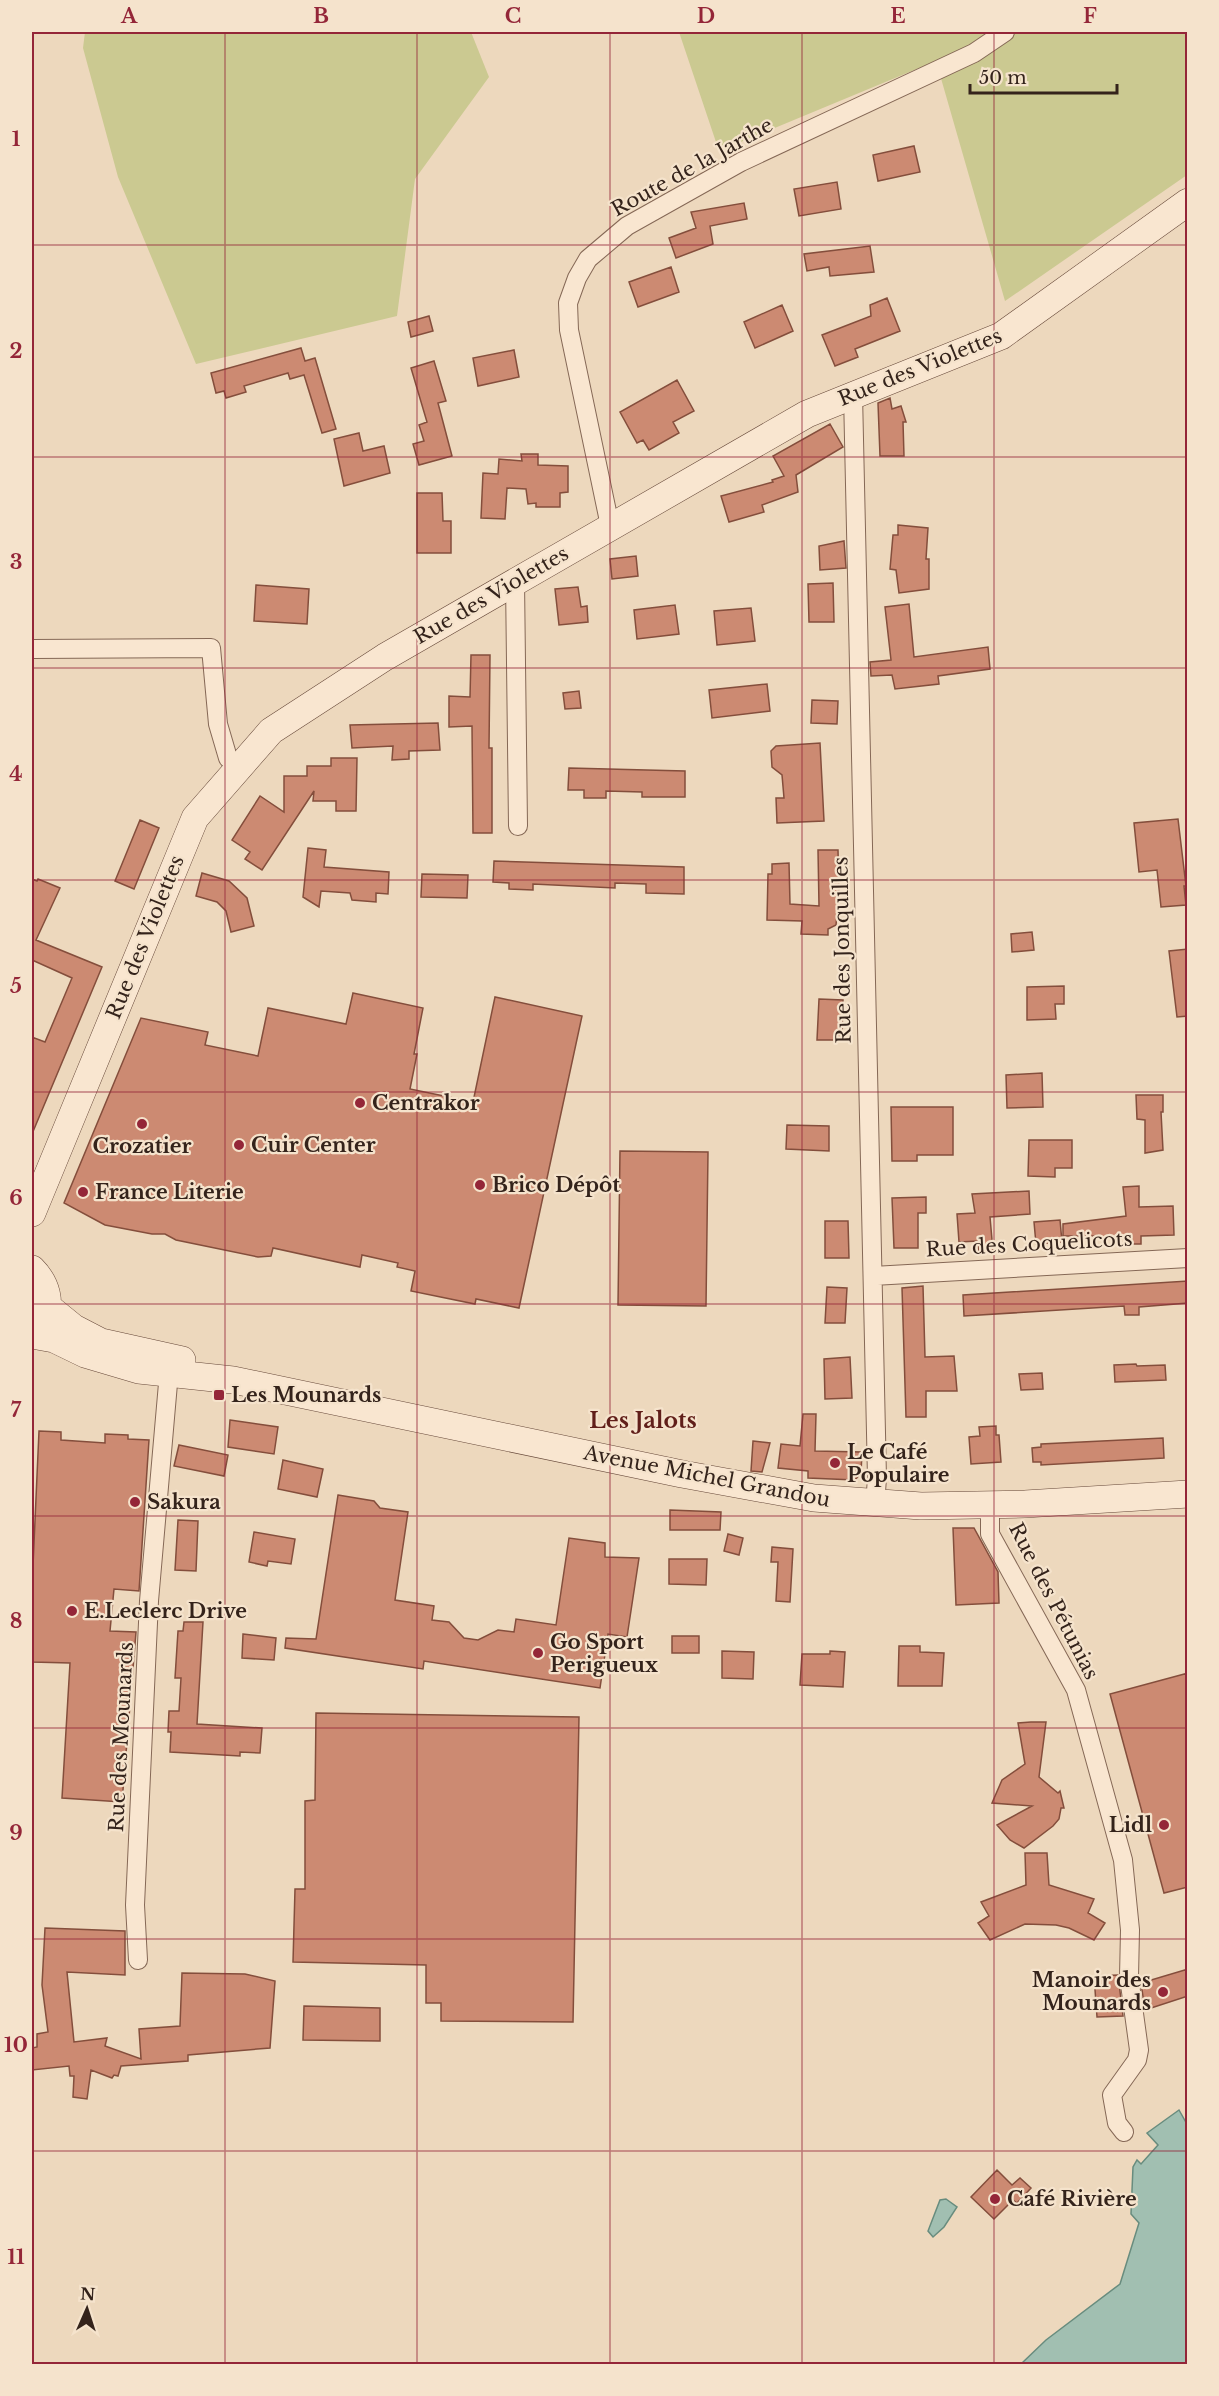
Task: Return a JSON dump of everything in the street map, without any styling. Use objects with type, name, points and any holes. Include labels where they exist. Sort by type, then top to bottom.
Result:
[{"type":"street","name":"Route de la Jarthe","points":[[610,526],[569,330],[568,303],[576,278],[588,259],[627,226],[741,162],[974,53],[1005,32]]},
{"type":"street","name":"Rue des Violettes","points":[[32,1213],[195,818],[271,731],[385,657],[807,414],[1001,336],[1188,202]]},
{"type":"street","name":"Rue des Jonquilles","points":[[854,394],[877,1478],[874,1505]]},
{"type":"street","points":[[515,581],[518,826]]},
{"type":"street","points":[[32,649],[212,648],[218,724],[228,758],[239,768]]},
{"type":"street","name":"Rue des Coquelicots","points":[[873,1276],[1188,1258]]},
{"type":"street","points":[[32,1269],[44,1285],[47,1306],[45,1317],[32,1334]]},
{"type":"street","name":"Avenue Michel Grandou","points":[[47,1306],[74,1328],[101,1342],[172,1357],[233,1380]]},
{"type":"street","name":"Avenue Michel Grandou","points":[[32,1334],[54,1339],[109,1363],[139,1370],[233,1380],[749,1488],[814,1498],[874,1505],[990,1505],[1188,1494]]},
{"type":"street","name":"Rue des Mounards","points":[[138,1960],[135,1905],[150,1601],[169,1372]]},
{"type":"street","name":"Rue des Pétunias","points":[[990,1505],[990,1534],[1076,1690],[1123,1860],[1130,1930],[1129,1977],[1139,2050],[1137,2060],[1112,2095],[1117,2123],[1124,2132]]},
{"type":"shaded area","points":[[85,32],[471,32],[489,77],[415,179],[397,316],[196,364],[118,177],[83,48]]},
{"type":"shaded area","points":[[679,32],[1187,32],[1187,175],[1005,301],[936,61],[719,151]]},
{"type":"shaded area","points":[[1179,2110],[1188,2126],[1187,2364],[1021,2364],[1046,2340],[1120,2284],[1139,2223],[1131,2214],[1133,2167],[1137,2160],[1141,2164],[1158,2145],[1147,2133]]},
{"type":"shaded area","points":[[946,2199],[957,2207],[944,2227],[933,2237],[928,2231],[940,2200]]},
{"type":"building","points":[[914,146],[920,172],[878,181],[873,155]]},
{"type":"building","points":[[837,182],[841,209],[799,216],[794,189]]},
{"type":"building","points":[[744,203],[747,219],[710,226],[713,244],[676,258],[669,238],[696,228],[691,212]]},
{"type":"building","points":[[870,246],[874,272],[830,276],[829,267],[807,271],[804,254]]},
{"type":"building","points":[[671,267],[679,292],[638,307],[629,282]]},
{"type":"building","points":[[887,298],[900,331],[855,349],[858,357],[835,366],[822,335],[871,316],[870,305]]},
{"type":"building","points":[[782,305],[793,331],[755,348],[744,322]]},
{"type":"building","points":[[429,316],[433,331],[411,337],[408,322]]},
{"type":"building","points":[[301,348],[305,361],[315,358],[336,429],[322,433],[304,375],[290,379],[288,373],[244,386],[246,392],[226,398],[224,391],[216,393],[211,373]]},
{"type":"building","points":[[514,350],[519,377],[478,386],[473,358]]},
{"type":"building","points":[[434,361],[446,401],[438,403],[452,456],[419,465],[413,444],[424,441],[419,425],[427,422],[411,368]]},
{"type":"building","points":[[677,380],[694,411],[673,422],[679,433],[649,450],[643,440],[637,443],[620,412]]},
{"type":"building","points":[[890,398],[892,409],[901,406],[906,422],[903,422],[904,456],[880,456],[878,403]]},
{"type":"building","points":[[830,424],[843,447],[796,475],[798,492],[762,505],[764,512],[729,522],[721,496],[773,482],[772,480],[784,476],[773,456]]},
{"type":"building","points":[[359,433],[363,451],[384,446],[390,473],[344,486],[334,439]]},
{"type":"building","points":[[521,454],[538,454],[538,465],[568,466],[568,492],[560,493],[560,507],[536,507],[536,503],[528,504],[526,489],[507,488],[505,519],[481,518],[483,473],[498,474],[499,459],[522,461]]},
{"type":"building","points":[[417,493],[442,493],[443,521],[451,521],[451,553],[417,553]]},
{"type":"building","points":[[898,525],[928,528],[926,559],[929,559],[929,589],[899,593],[896,570],[890,569],[893,535],[898,535]]},
{"type":"building","points":[[844,541],[846,568],[820,570],[819,546]]},
{"type":"building","points":[[636,556],[638,576],[612,579],[610,559]]},
{"type":"building","points":[[833,583],[834,622],[809,622],[808,584]]},
{"type":"building","points":[[256,585],[309,589],[307,624],[254,621]]},
{"type":"building","points":[[578,587],[581,607],[587,606],[588,622],[559,625],[555,589]]},
{"type":"building","points":[[909,604],[914,657],[988,647],[990,669],[938,676],[939,684],[895,689],[892,675],[871,676],[870,662],[891,660],[885,607]]},
{"type":"building","points":[[675,605],[679,634],[637,639],[634,610]]},
{"type":"building","points":[[751,608],[755,641],[717,645],[714,611]]},
{"type":"building","points":[[471,655],[490,655],[489,748],[492,748],[492,833],[473,833],[472,726],[449,727],[449,696],[470,697]]},
{"type":"building","points":[[767,684],[770,711],[712,718],[709,690]]},
{"type":"building","points":[[579,691],[581,708],[565,709],[563,693]]},
{"type":"building","points":[[812,700],[838,701],[837,724],[811,723]]},
{"type":"building","points":[[438,723],[440,750],[409,751],[409,759],[392,760],[393,746],[352,748],[350,725]]},
{"type":"building","points":[[820,743],[824,821],[777,823],[776,798],[784,798],[782,775],[772,767],[771,751],[776,746]]},
{"type":"building","points":[[331,758],[357,758],[356,811],[336,811],[336,801],[313,801],[314,791],[262,870],[245,859],[250,852],[232,840],[260,796],[284,812],[284,776],[307,776],[307,766],[331,766]]},
{"type":"building","points":[[569,768],[685,771],[685,797],[642,797],[642,792],[606,791],[606,798],[584,798],[584,790],[568,790]]},
{"type":"building","points":[[1178,819],[1186,905],[1161,907],[1157,870],[1139,872],[1134,823]]},
{"type":"building","points":[[140,820],[159,828],[134,889],[115,881]]},
{"type":"building","points":[[308,848],[326,850],[324,867],[389,872],[388,894],[376,893],[376,902],[352,900],[350,893],[321,891],[319,907],[303,897]]},
{"type":"building","points":[[818,850],[838,850],[839,894],[836,925],[828,929],[828,935],[801,934],[802,921],[767,920],[768,874],[772,874],[772,864],[789,863],[790,904],[819,906]]},
{"type":"building","points":[[494,861],[684,867],[684,894],[646,893],[646,884],[615,883],[615,888],[533,884],[533,890],[509,889],[509,883],[493,882]]},
{"type":"building","points":[[202,873],[229,881],[247,898],[254,926],[231,932],[226,911],[217,902],[196,896]]},
{"type":"building","points":[[422,874],[468,875],[467,898],[421,897]]},
{"type":"building","points":[[32,879],[37,881],[38,879],[60,888],[36,940],[102,967],[32,1134],[32,1037],[45,1042],[72,978],[32,960]]},
{"type":"building","points":[[1032,932],[1034,950],[1012,952],[1011,934]]},
{"type":"building","points":[[1188,949],[1188,1016],[1177,1017],[1169,951]]},
{"type":"building","points":[[1064,986],[1064,1004],[1055,1004],[1056,1019],[1027,1020],[1027,987]]},
{"type":"building","points":[[353,993],[423,1008],[410,1089],[473,1102],[495,997],[582,1016],[519,1308],[476,1299],[475,1304],[411,1291],[415,1271],[397,1267],[398,1263],[362,1255],[360,1267],[273,1248],[271,1256],[258,1257],[176,1240],[165,1234],[152,1234],[105,1225],[64,1203],[141,1018],[208,1032],[205,1045],[258,1056],[268,1008],[346,1024]]},
{"type":"building","points":[[819,999],[843,1000],[842,1040],[817,1040]]},
{"type":"building","points":[[1042,1073],[1043,1107],[1007,1108],[1006,1075]]},
{"type":"building","points":[[1136,1095],[1163,1095],[1163,1112],[1161,1112],[1163,1150],[1145,1153],[1145,1120],[1137,1119]]},
{"type":"building","points":[[891,1107],[953,1107],[953,1155],[917,1155],[917,1161],[892,1161]]},
{"type":"building","points":[[787,1125],[829,1126],[829,1151],[786,1149]]},
{"type":"building","points":[[1029,1140],[1072,1140],[1072,1168],[1055,1168],[1055,1177],[1028,1176]]},
{"type":"building","name":"Brico Dépôt","points":[[620,1151],[708,1152],[706,1306],[618,1305]]},
{"type":"building","points":[[1139,1186],[1139,1207],[1173,1206],[1174,1235],[1141,1236],[1141,1244],[1128,1244],[1128,1236],[1097,1239],[1096,1236],[1063,1236],[1063,1224],[1126,1216],[1123,1187]]},
{"type":"building","points":[[1029,1191],[1030,1214],[990,1217],[993,1251],[979,1253],[978,1241],[959,1242],[957,1214],[975,1213],[972,1194]]},
{"type":"building","points":[[926,1197],[926,1213],[918,1213],[918,1248],[894,1248],[892,1198]]},
{"type":"building","points":[[1060,1220],[1062,1242],[1036,1244],[1034,1222]]},
{"type":"building","points":[[825,1221],[848,1221],[849,1258],[825,1258]]},
{"type":"building","points":[[1188,1281],[1188,1303],[1139,1307],[1139,1315],[1125,1315],[1124,1306],[964,1316],[963,1295]]},
{"type":"building","points":[[923,1286],[925,1357],[954,1356],[957,1391],[926,1391],[926,1417],[906,1417],[902,1288]]},
{"type":"building","points":[[827,1287],[847,1288],[845,1323],[825,1323]]},
{"type":"building","points":[[850,1357],[852,1398],[825,1399],[824,1359]]},
{"type":"building","points":[[1136,1364],[1137,1366],[1165,1365],[1166,1380],[1115,1382],[1114,1365]]},
{"type":"building","points":[[1042,1373],[1043,1389],[1021,1390],[1019,1374]]},
{"type":"building","points":[[803,1414],[816,1414],[815,1451],[862,1452],[861,1473],[855,1480],[808,1478],[808,1471],[778,1468],[781,1444],[800,1446]]},
{"type":"building","points":[[230,1420],[278,1427],[274,1454],[228,1447]]},
{"type":"building","points":[[996,1426],[1001,1462],[971,1464],[969,1437],[980,1436],[979,1427]]},
{"type":"building","name":"E.Leclerc Drive","points":[[39,1431],[61,1432],[61,1440],[105,1443],[105,1434],[128,1435],[128,1439],[149,1440],[139,1591],[114,1589],[110,1631],[136,1632],[122,1802],[62,1798],[70,1663],[32,1662],[32,1588]]},
{"type":"building","points":[[1163,1438],[1164,1458],[1041,1465],[1041,1462],[1033,1462],[1032,1448],[1041,1447],[1041,1444]]},
{"type":"building","points":[[753,1441],[770,1443],[762,1472],[751,1471]]},
{"type":"building","points":[[179,1445],[228,1455],[224,1476],[174,1466]]},
{"type":"building","points":[[283,1460],[323,1469],[317,1497],[278,1489]]},
{"type":"building","points":[[338,1495],[374,1501],[380,1508],[408,1512],[395,1600],[434,1606],[432,1620],[449,1622],[464,1638],[478,1640],[498,1630],[514,1632],[516,1619],[556,1625],[569,1538],[605,1543],[605,1557],[639,1558],[627,1637],[608,1634],[600,1688],[424,1661],[423,1669],[285,1648],[286,1638],[316,1639]]},
{"type":"building","points":[[670,1510],[721,1512],[720,1530],[670,1530]]},
{"type":"building","points":[[178,1520],[198,1521],[196,1571],[175,1570]]},
{"type":"building","points":[[953,1528],[974,1528],[998,1572],[999,1603],[956,1605]]},
{"type":"building","points":[[254,1532],[295,1539],[291,1564],[268,1561],[267,1566],[249,1562]]},
{"type":"building","points":[[728,1534],[743,1538],[739,1555],[724,1551]]},
{"type":"building","points":[[772,1547],[793,1549],[790,1602],[776,1601],[778,1562],[771,1562]]},
{"type":"building","points":[[669,1559],[707,1559],[706,1585],[669,1584]]},
{"type":"building","points":[[184,1622],[203,1622],[197,1724],[262,1728],[260,1753],[240,1752],[240,1756],[170,1752],[169,1711],[179,1711],[181,1678],[175,1678],[178,1631],[183,1631]]},
{"type":"building","points":[[243,1634],[276,1638],[274,1660],[242,1658]]},
{"type":"building","points":[[672,1636],[699,1636],[699,1653],[672,1653]]},
{"type":"building","points":[[899,1646],[920,1646],[920,1652],[944,1653],[942,1686],[898,1686]]},
{"type":"building","points":[[722,1651],[754,1652],[753,1679],[722,1678]]},
{"type":"building","points":[[830,1651],[845,1652],[843,1687],[800,1685],[802,1654],[830,1654]]},
{"type":"building","points":[[1188,1673],[1188,1887],[1164,1893],[1110,1694]]},
{"type":"building","points":[[316,1713],[579,1717],[573,2022],[441,2021],[441,2003],[426,2003],[426,1965],[293,1962],[295,1889],[305,1889],[305,1801],[315,1800]]},
{"type":"building","points":[[1046,1722],[1039,1777],[1058,1793],[1060,1791],[1064,1808],[1061,1808],[1059,1819],[1053,1826],[1024,1848],[1010,1840],[997,1825],[1032,1806],[992,1803],[1002,1780],[1025,1764],[1018,1723]]},
{"type":"building","points":[[1025,1853],[1047,1853],[1049,1885],[1094,1899],[1088,1913],[1105,1923],[1094,1940],[1069,1928],[1056,1925],[1025,1924],[990,1940],[978,1923],[989,1916],[981,1902],[1026,1885]]},
{"type":"building","points":[[45,1928],[125,1931],[125,1975],[67,1972],[74,2042],[107,2038],[105,2046],[141,2059],[139,2029],[180,2026],[182,1973],[245,1974],[275,1981],[270,2048],[188,2055],[188,2061],[121,2066],[118,2076],[114,2075],[112,2078],[91,2070],[87,2099],[73,2097],[74,2076],[70,2076],[69,2066],[32,2070],[32,2048],[37,2047],[37,2034],[48,2032],[42,1985]]},
{"type":"building","name":"Manoir des Mounards","points":[[1188,1969],[1188,1996],[1145,2010],[1141,1983]]},
{"type":"building","points":[[1118,1975],[1123,2016],[1097,2017],[1094,1976]]},
{"type":"building","points":[[304,2006],[380,2008],[380,2041],[303,2040]]},
{"type":"building","points":[[997,2170],[1012,2185],[1020,2178],[1031,2188],[1017,2203],[1013,2200],[994,2219],[971,2197]]},
{"type":"place","name":"Centrakor","points":[[360,1103]]},
{"type":"place","name":"Crozatier","points":[[142,1124]]},
{"type":"place","name":"Cuir Center","points":[[239,1145]]},
{"type":"place","name":"Brico Dépôt","points":[[480,1185]]},
{"type":"place","name":"France Literie","points":[[83,1192]]},
{"type":"place","name":"Les Mounards","points":[[219,1395]]},
{"type":"place","name":"Le Café Populaire","points":[[835,1463]]},
{"type":"place","name":"Sakura","points":[[135,1502]]},
{"type":"place","name":"E.Leclerc Drive","points":[[72,1611]]},
{"type":"place","name":"Go Sport Perigueux","points":[[538,1653]]},
{"type":"place","name":"Lidl","points":[[1164,1825]]},
{"type":"place","name":"Manoir des Mounards","points":[[1163,1992]]},
{"type":"place","name":"Café Rivière","points":[[995,2199]]},
{"type":"district","name":"Les Jalots","points":[[643,1420]]}]
